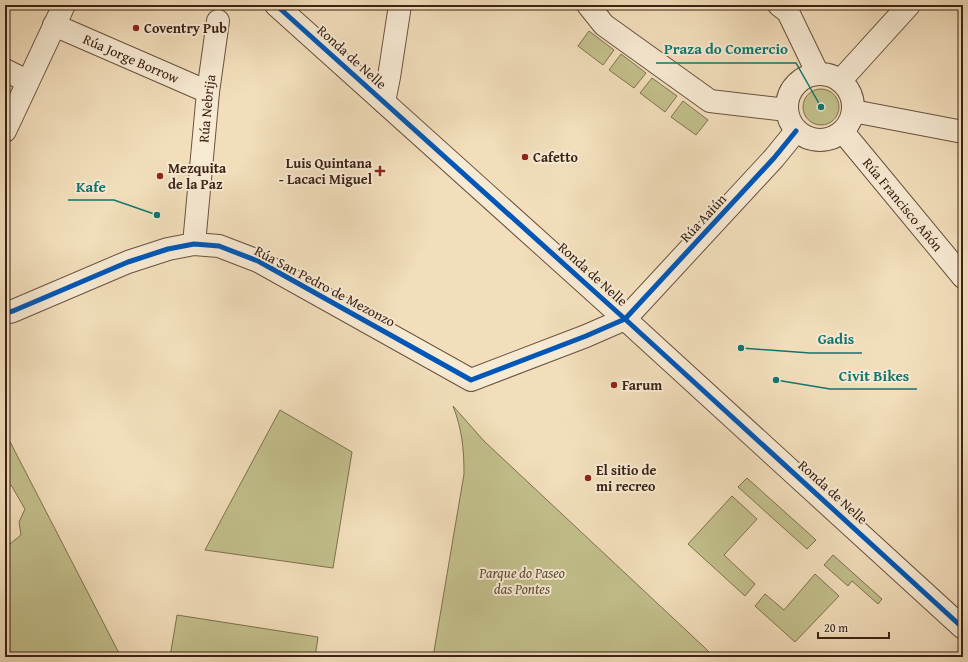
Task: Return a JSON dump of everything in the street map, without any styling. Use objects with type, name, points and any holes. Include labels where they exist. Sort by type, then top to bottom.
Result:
[{"type":"street","points":[[5,131],[27,81],[64,5]]},
{"type":"street","name":"Ronda de Nelle","points":[[276,5],[625,319],[963,628]]},
{"type":"street","points":[[384,102],[400,5]]},
{"type":"street","points":[[588,5],[604,24],[710,101],[787,110]]},
{"type":"street","points":[[779,5],[788,12],[818,74]]},
{"type":"street","points":[[840,80],[909,5]]},
{"type":"street","name":"Rúa Nebrija","points":[[194,244],[208,92],[218,21]]},
{"type":"street","name":"Rúa Jorge Borrow","points":[[54,25],[208,92]]},
{"type":"street","points":[[5,70],[27,81]]},
{"type":"street","points":[[818,74],[833,76],[840,80],[847,86],[853,103],[853,111],[848,126],[843,132],[834,138],[824,141],[805,137],[796,131],[788,118],[787,110],[787,100],[791,90],[798,82],[807,76],[818,74]]},
{"type":"street","points":[[853,111],[963,132]]},
{"type":"street","name":"Rúa Aaiún","points":[[625,319],[774,158],[796,131]]},
{"type":"street","name":"Rúa Francisco Añón","points":[[843,132],[963,277]]},
{"type":"street","name":"Rúa San Pedro de Mezonzo","points":[[5,313],[13,311],[128,262],[168,249],[194,244],[219,246],[258,261],[471,380],[586,336],[625,319]]},
{"type":"green space","points":[[589,31],[614,50],[603,65],[578,46]]},
{"type":"green space","points":[[621,54],[646,73],[634,88],[609,70]]},
{"type":"green space","points":[[652,78],[677,96],[665,112],[640,93]]},
{"type":"green space","points":[[825,89],[834,94],[838,100],[838,114],[834,120],[825,125],[817,125],[808,120],[804,114],[803,103],[808,94],[814,90]]},
{"type":"green space","points":[[683,101],[708,120],[696,135],[671,117]]},
{"type":"green space","name":"Parque do Paseo das Pontes","points":[[453,406],[484,441],[704,647],[711,654],[710,657],[433,657],[464,474],[462,439],[459,423]]},
{"type":"green space","points":[[280,410],[352,452],[333,568],[205,550]]},
{"type":"green space","points":[[5,432],[121,657],[5,657],[5,548],[21,535],[19,522],[25,509],[11,485],[5,489]]},
{"type":"green space","points":[[747,478],[816,540],[807,549],[738,487]]},
{"type":"green space","points":[[732,496],[757,519],[724,555],[755,584],[745,596],[688,544]]},
{"type":"green space","points":[[833,555],[882,599],[878,604],[852,581],[848,586],[824,565]]},
{"type":"green space","points":[[815,574],[839,596],[795,642],[755,606],[765,594],[784,610]]},
{"type":"green space","points":[[177,615],[318,637],[315,657],[170,657]]},
{"type":"cycle path","points":[[276,5],[625,319],[963,628]]},
{"type":"cycle path","points":[[5,313],[13,311],[128,262],[168,249],[194,244],[219,246],[258,261],[471,380],[586,336],[625,319],[774,158],[796,131]]},
{"type":"place","name":"Coventry Pub","points":[[136,28]]},
{"type":"place","name":"Praza do Comercio","points":[[821,107]]},
{"type":"place","name":"Cafetto","points":[[525,157]]},
{"type":"place","name":"Luis Quintana - Lacaci Miguel","points":[[380,171]]},
{"type":"place","name":"Mezquita de la Paz","points":[[160,176]]},
{"type":"place","name":"Kafe","points":[[157,215]]},
{"type":"place","name":"Gadis","points":[[741,348]]},
{"type":"place","name":"Civit Bikes","points":[[776,380]]},
{"type":"place","name":"Farum","points":[[614,385]]},
{"type":"place","name":"El sitio de mi recreo","points":[[588,478]]}]
